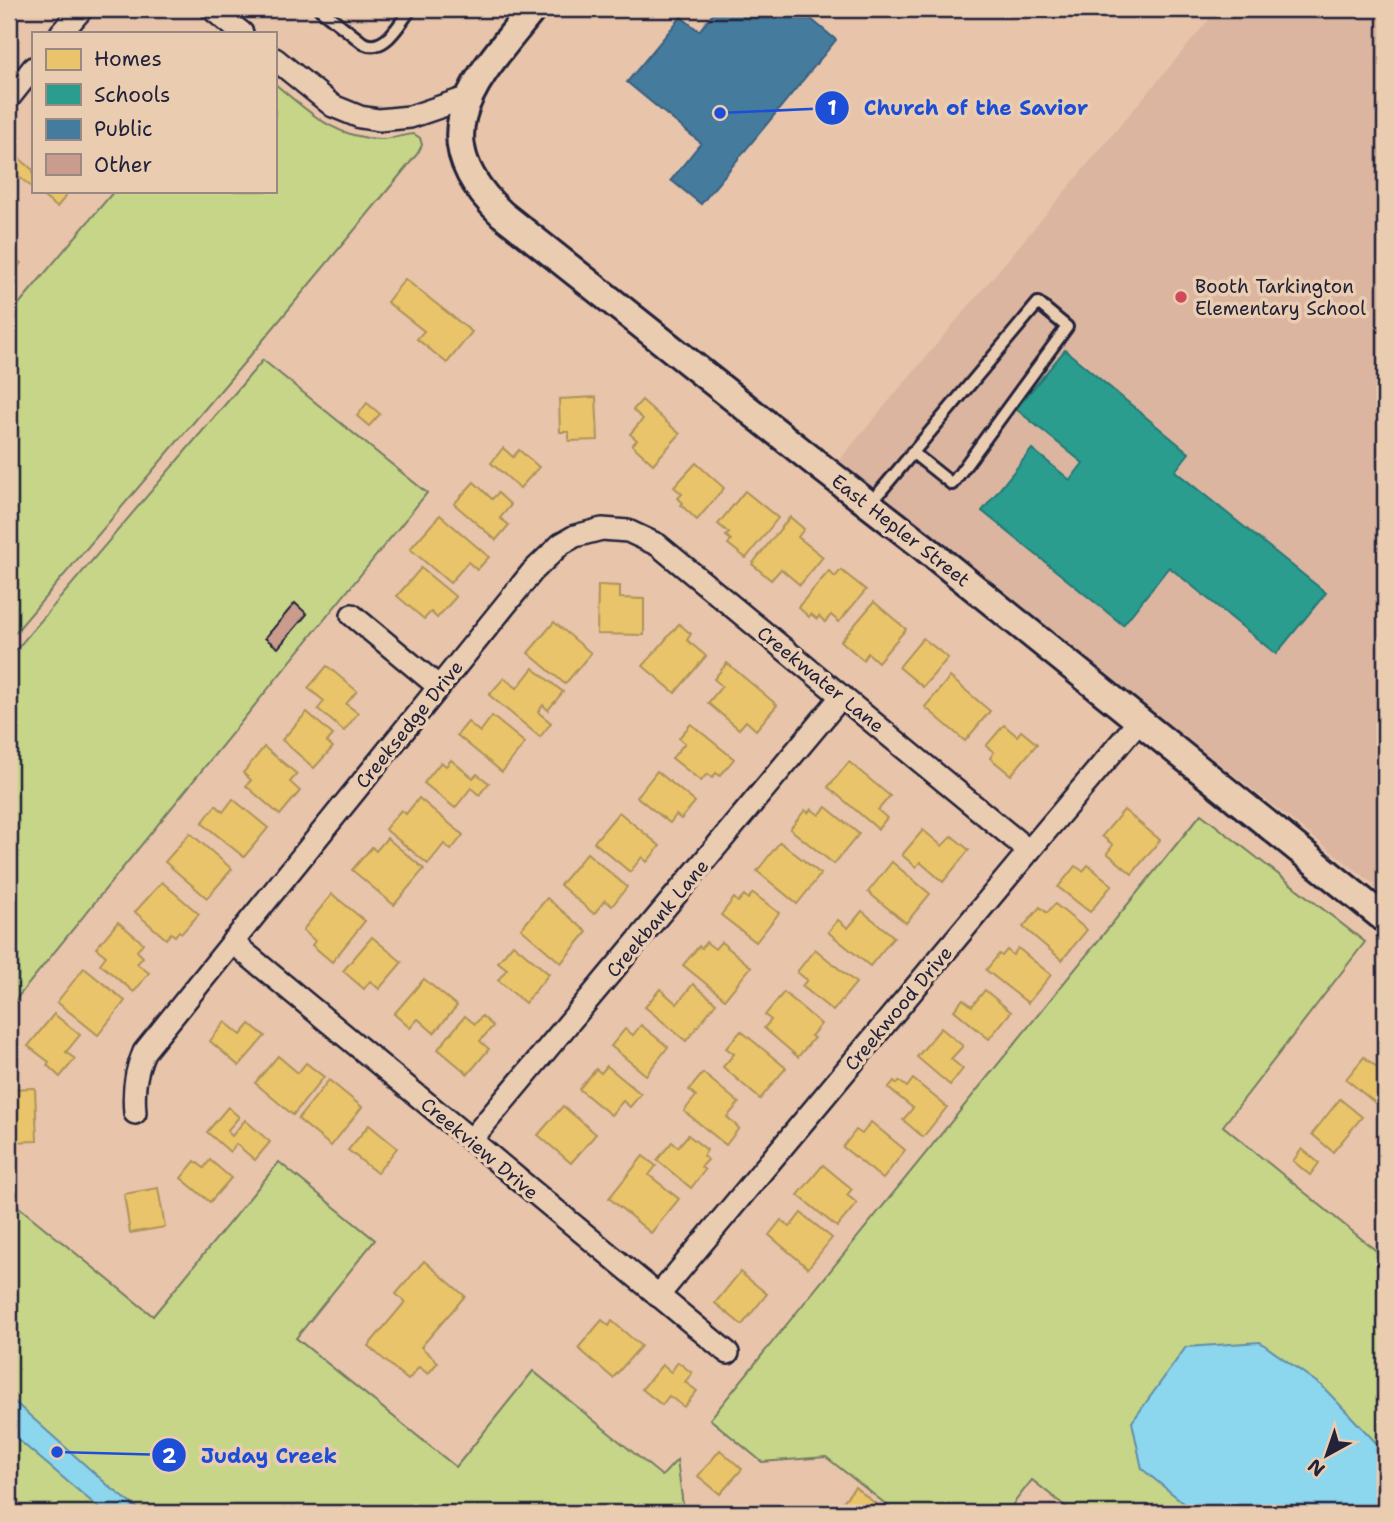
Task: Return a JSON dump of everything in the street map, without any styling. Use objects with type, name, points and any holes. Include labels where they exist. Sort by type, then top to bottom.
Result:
[{"type":"street","points":[[212,9],[241,32]]},
{"type":"street","points":[[276,60],[333,106],[360,117],[379,120],[411,117],[466,106],[487,66],[533,9]]},
{"type":"street","points":[[9,98],[32,69]]},
{"type":"street","name":"East Hepler Street","points":[[466,106],[460,137],[464,160],[472,179],[502,214],[920,544],[1385,919]]},
{"type":"street","name":"Creeksedge Drive","points":[[135,1113],[134,1084],[144,1052],[546,557],[561,544],[602,520]]},
{"type":"street","name":"Creekwater Lane","points":[[602,520],[658,545],[1029,850]]},
{"type":"street","points":[[352,615],[439,687]]},
{"type":"street","name":"Creekbank Lane","points":[[471,1140],[842,696]]},
{"type":"street","name":"Creekwood Drive","points":[[658,1296],[1139,721]]},
{"type":"street","name":"Creekview Drive","points":[[232,942],[728,1353]]},
{"type":"lane","points":[[320,9],[370,47],[384,42],[411,9]]},
{"type":"lane","points":[[869,505],[912,452],[1038,303],[1067,327],[952,484],[912,452]]},
{"type":"shaded area","name":"Booth Tarkington Elementary School","points":[[1218,9],[1385,9],[1385,893],[836,464]]},
{"type":"green space","points":[[276,85],[336,129],[365,138],[381,139],[414,134],[420,138],[422,145],[418,153],[396,180],[9,640],[9,298],[18,305],[113,192],[276,192]]},
{"type":"green space","points":[[263,360],[427,493],[9,1008],[9,658]]},
{"type":"green space","points":[[1201,814],[1365,942],[1223,1126],[1385,1258],[1385,1513],[1074,1513],[1032,1480],[1006,1513],[897,1513],[826,1457],[762,1462],[710,1419]]},
{"type":"green space","points":[[279,1162],[375,1240],[296,1338],[456,1467],[533,1371],[662,1476],[677,1460],[684,1513],[9,1513],[9,1199],[153,1316]]},
{"type":"water","points":[[1260,1342],[1322,1386],[1385,1452],[1385,1513],[1196,1513],[1142,1469],[1132,1422],[1186,1347]]},
{"type":"water","points":[[9,1397],[111,1488],[144,1513],[105,1513],[9,1432]]},
{"type":"building: Homes","points":[[13,153],[32,169],[32,187],[9,169],[9,158]]},
{"type":"building: Homes","points":[[37,192],[60,192],[66,196],[57,207]]},
{"type":"building: Homes","points":[[11,256],[21,263],[13,273],[9,269]]},
{"type":"building: Homes","points":[[405,279],[472,332],[447,363],[417,339],[424,331],[387,302]]},
{"type":"building: Homes","points":[[596,397],[598,440],[569,441],[569,432],[560,432],[559,399]]},
{"type":"building: Homes","points":[[642,400],[680,434],[653,464],[632,445],[637,440],[630,434],[643,419],[633,410]]},
{"type":"building: Homes","points":[[367,403],[380,414],[369,426],[357,416]]},
{"type":"building: Homes","points":[[503,448],[513,457],[519,450],[539,467],[520,488],[491,463]]},
{"type":"building: Homes","points":[[696,463],[724,488],[697,520],[681,505],[683,503],[678,498],[682,494],[674,487]]},
{"type":"building: Homes","points":[[474,482],[492,499],[498,493],[511,505],[500,518],[509,525],[496,540],[454,504]]},
{"type":"building: Homes","points":[[745,491],[778,518],[746,558],[728,544],[731,540],[726,536],[729,533],[718,524]]},
{"type":"building: Homes","points":[[440,515],[489,557],[477,570],[468,562],[450,583],[410,549]]},
{"type":"building: Homes","points":[[790,517],[804,529],[798,537],[823,557],[800,585],[781,569],[771,580],[752,564]]},
{"type":"building: Homes","points":[[421,568],[456,597],[437,618],[431,612],[424,619],[397,596]]},
{"type":"building: Homes","points":[[841,570],[866,590],[839,622],[831,615],[825,622],[819,616],[817,619],[811,614],[809,617],[798,607],[829,571],[835,577]]},
{"type":"building: Homes","points":[[598,585],[620,586],[620,598],[644,599],[644,635],[597,634]]},
{"type":"building: Homes","points":[[874,602],[906,629],[878,662],[868,653],[863,660],[841,641]]},
{"type":"building: Homes","points":[[554,622],[591,653],[565,684],[528,653]]},
{"type":"building: Homes","points":[[679,624],[691,634],[687,640],[706,656],[675,693],[643,666]]},
{"type":"building: Homes","points":[[923,638],[948,658],[923,687],[899,667]]},
{"type":"building: Homes","points":[[727,663],[777,705],[756,730],[746,721],[739,729],[708,703],[722,686],[714,679]]},
{"type":"building: Homes","points":[[327,666],[357,691],[346,704],[358,713],[344,731],[318,709],[324,701],[308,688]]},
{"type":"building: Homes","points":[[533,668],[563,692],[548,710],[543,705],[538,712],[551,723],[540,737],[489,695],[504,678],[517,688]]},
{"type":"building: Homes","points":[[950,677],[990,711],[965,741],[925,707]]},
{"type":"building: Homes","points":[[307,712],[333,735],[327,742],[333,747],[314,768],[282,740]]},
{"type":"building: Homes","points":[[492,716],[525,743],[502,772],[457,735],[468,722],[480,732]]},
{"type":"building: Homes","points":[[691,724],[734,759],[720,776],[716,773],[712,778],[707,774],[701,781],[672,758],[685,743],[679,738]]},
{"type":"building: Homes","points":[[1004,725],[1017,736],[1021,731],[1037,744],[1011,775],[990,758],[994,752],[986,746]]},
{"type":"building: Homes","points":[[264,747],[297,774],[290,782],[300,791],[280,815],[246,786],[251,780],[243,773]]},
{"type":"building: Homes","points":[[451,760],[473,778],[477,774],[489,783],[479,795],[471,788],[455,808],[424,783],[441,762],[446,766]]},
{"type":"building: Homes","points":[[849,762],[890,796],[878,810],[887,818],[878,829],[828,787]]},
{"type":"building: Homes","points":[[657,771],[695,802],[681,819],[676,815],[670,823],[637,797]]},
{"type":"building: Homes","points":[[419,798],[463,835],[451,850],[444,844],[428,864],[385,829],[401,810],[406,814]]},
{"type":"building: Homes","points":[[233,799],[268,828],[244,857],[202,823],[216,805],[223,812]]},
{"type":"building: Homes","points":[[826,807],[859,834],[834,864],[790,829],[805,810],[808,813],[811,809],[819,815]]},
{"type":"building: Homes","points":[[1124,810],[1160,840],[1132,874],[1107,853],[1113,845],[1102,836]]},
{"type":"building: Homes","points":[[619,812],[660,846],[647,862],[642,857],[630,872],[594,842]]},
{"type":"building: Homes","points":[[923,830],[942,846],[952,836],[969,850],[943,882],[920,862],[916,867],[902,855]]},
{"type":"building: Homes","points":[[190,833],[232,869],[207,898],[165,862]]},
{"type":"building: Homes","points":[[387,838],[424,869],[394,905],[352,870],[372,847],[376,851]]},
{"type":"building: Homes","points":[[780,842],[821,874],[797,904],[757,871]]},
{"type":"building: Homes","points":[[587,853],[627,887],[612,906],[605,900],[594,914],[560,885]]},
{"type":"building: Homes","points":[[892,862],[930,894],[906,923],[868,892]]},
{"type":"building: Homes","points":[[1088,865],[1112,885],[1090,912],[1058,887],[1075,866],[1083,871]]},
{"type":"building: Homes","points":[[162,882],[199,914],[182,933],[179,931],[175,936],[171,933],[166,939],[135,912]]},
{"type":"building: Homes","points":[[753,893],[779,913],[756,942],[721,915],[734,898],[738,902],[744,895],[748,899]]},
{"type":"building: Homes","points":[[332,894],[365,921],[332,962],[312,945],[315,941],[303,930]]},
{"type":"building: Homes","points":[[547,898],[587,932],[561,963],[521,929]]},
{"type":"building: Homes","points":[[1055,904],[1087,930],[1062,960],[1023,927],[1040,907],[1047,913]]},
{"type":"building: Homes","points":[[862,911],[894,937],[870,966],[828,932],[838,920],[848,928]]},
{"type":"building: Homes","points":[[118,922],[143,943],[137,951],[143,957],[137,964],[149,973],[134,992],[100,964],[106,956],[96,948]]},
{"type":"building: Homes","points":[[372,937],[402,962],[379,989],[370,981],[364,989],[343,971]]},
{"type":"building: Homes","points":[[706,942],[715,949],[721,942],[751,967],[725,999],[683,965],[699,946],[702,948]]},
{"type":"building: Homes","points":[[513,944],[549,974],[525,1003],[498,980],[507,969],[498,962]]},
{"type":"building: Homes","points":[[1018,948],[1051,975],[1028,1003],[986,970],[999,954],[1002,956],[1007,950],[1013,955]]},
{"type":"building: Homes","points":[[815,949],[856,983],[833,1011],[802,986],[807,980],[797,972]]},
{"type":"building: Homes","points":[[84,968],[125,1001],[98,1035],[57,1002]]},
{"type":"building: Homes","points":[[424,979],[457,1006],[434,1033],[418,1019],[410,1028],[394,1014]]},
{"type":"building: Homes","points":[[693,984],[716,1003],[686,1041],[645,1007],[660,989],[677,1004]]},
{"type":"building: Homes","points":[[985,990],[1011,1012],[989,1039],[954,1010],[963,999],[972,1006]]},
{"type":"building: Homes","points":[[784,992],[821,1024],[811,1036],[814,1038],[798,1057],[764,1028],[771,1020],[765,1015]]},
{"type":"building: Homes","points":[[54,1014],[80,1035],[66,1052],[75,1059],[60,1077],[47,1065],[49,1062],[28,1046]]},
{"type":"building: Homes","points":[[465,1016],[475,1024],[482,1016],[493,1026],[480,1041],[489,1049],[468,1074],[438,1049]]},
{"type":"building: Homes","points":[[225,1022],[241,1035],[250,1024],[265,1036],[239,1066],[210,1041]]},
{"type":"building: Homes","points":[[641,1025],[668,1047],[646,1075],[611,1046],[625,1029],[633,1035]]},
{"type":"building: Homes","points":[[941,1028],[963,1046],[951,1059],[963,1069],[950,1085],[917,1057]]},
{"type":"building: Homes","points":[[741,1031],[786,1068],[760,1099],[723,1067],[734,1054],[726,1048]]},
{"type":"building: Homes","points":[[278,1056],[298,1073],[306,1063],[324,1077],[293,1115],[255,1083]]},
{"type":"building: Homes","points":[[1364,1057],[1385,1074],[1385,1111],[1346,1079]]},
{"type":"building: Homes","points":[[607,1066],[641,1094],[630,1107],[623,1101],[611,1115],[579,1089],[596,1069],[601,1073]]},
{"type":"building: Homes","points":[[703,1073],[739,1103],[727,1117],[739,1128],[726,1145],[684,1111],[696,1096],[689,1090]]},
{"type":"building: Homes","points":[[913,1079],[947,1107],[923,1137],[903,1120],[913,1108],[888,1088],[894,1081],[907,1087]]},
{"type":"building: Homes","points":[[329,1080],[362,1107],[331,1146],[298,1119]]},
{"type":"building: Homes","points":[[35,1088],[37,1141],[9,1142],[9,1089]]},
{"type":"building: Homes","points":[[1340,1099],[1362,1117],[1333,1152],[1312,1134]]},
{"type":"building: Homes","points":[[563,1106],[596,1134],[571,1163],[538,1135]]},
{"type":"building: Homes","points":[[228,1107],[239,1117],[227,1131],[232,1136],[245,1120],[270,1142],[255,1160],[236,1144],[230,1152],[207,1132]]},
{"type":"building: Homes","points":[[871,1122],[905,1150],[883,1179],[843,1147],[856,1130],[862,1134]]},
{"type":"building: Homes","points":[[369,1125],[397,1148],[377,1173],[348,1150]]},
{"type":"building: Homes","points":[[688,1135],[707,1150],[703,1156],[708,1160],[701,1167],[705,1170],[691,1188],[657,1160],[672,1142],[678,1147]]},
{"type":"building: Homes","points":[[1302,1149],[1319,1163],[1310,1175],[1293,1161]]},
{"type":"building: Homes","points":[[643,1156],[656,1166],[649,1175],[679,1199],[651,1233],[609,1198]]},
{"type":"building: Homes","points":[[210,1160],[231,1178],[210,1202],[181,1178],[195,1161],[204,1168]]},
{"type":"building: Homes","points":[[823,1165],[852,1189],[847,1195],[857,1203],[837,1227],[798,1195]]},
{"type":"building: Homes","points":[[158,1188],[165,1227],[130,1233],[124,1194]]},
{"type":"building: Homes","points":[[801,1213],[832,1238],[808,1268],[769,1235],[781,1220],[790,1227]]},
{"type":"building: Homes","points":[[424,1261],[465,1296],[421,1347],[438,1362],[428,1374],[419,1367],[408,1380],[368,1346],[405,1302],[396,1294]]},
{"type":"building: Homes","points":[[740,1272],[767,1294],[742,1325],[715,1303]]},
{"type":"building: Homes","points":[[602,1320],[609,1326],[612,1321],[641,1346],[613,1378],[578,1348]]},
{"type":"building: Homes","points":[[678,1362],[692,1373],[685,1382],[697,1391],[684,1407],[669,1396],[662,1405],[642,1389],[662,1365],[671,1372]]},
{"type":"building: Homes","points":[[720,1450],[742,1469],[720,1494],[698,1476]]},
{"type":"building: Homes","points":[[855,1487],[876,1504],[868,1513],[840,1513],[836,1510]]},
{"type":"building: Schools","points":[[1065,350],[1189,453],[1175,471],[1326,593],[1276,654],[1169,567],[1123,625],[982,511],[1032,449],[1070,480],[1083,463],[1016,409]]},
{"type":"building: Public","points":[[717,9],[799,9],[836,40],[701,204],[671,180],[701,143],[627,82],[681,17],[699,31]]},
{"type":"building: Other","points":[[295,603],[307,614],[278,648],[265,638]]},
{"type":"place","name":"Church of the Savior","points":[[720,113]]},
{"type":"place","name":"Booth Tarkington Elementary School","points":[[1181,297]]},
{"type":"place","name":"Juday Creek","points":[[57,1452]]}]
